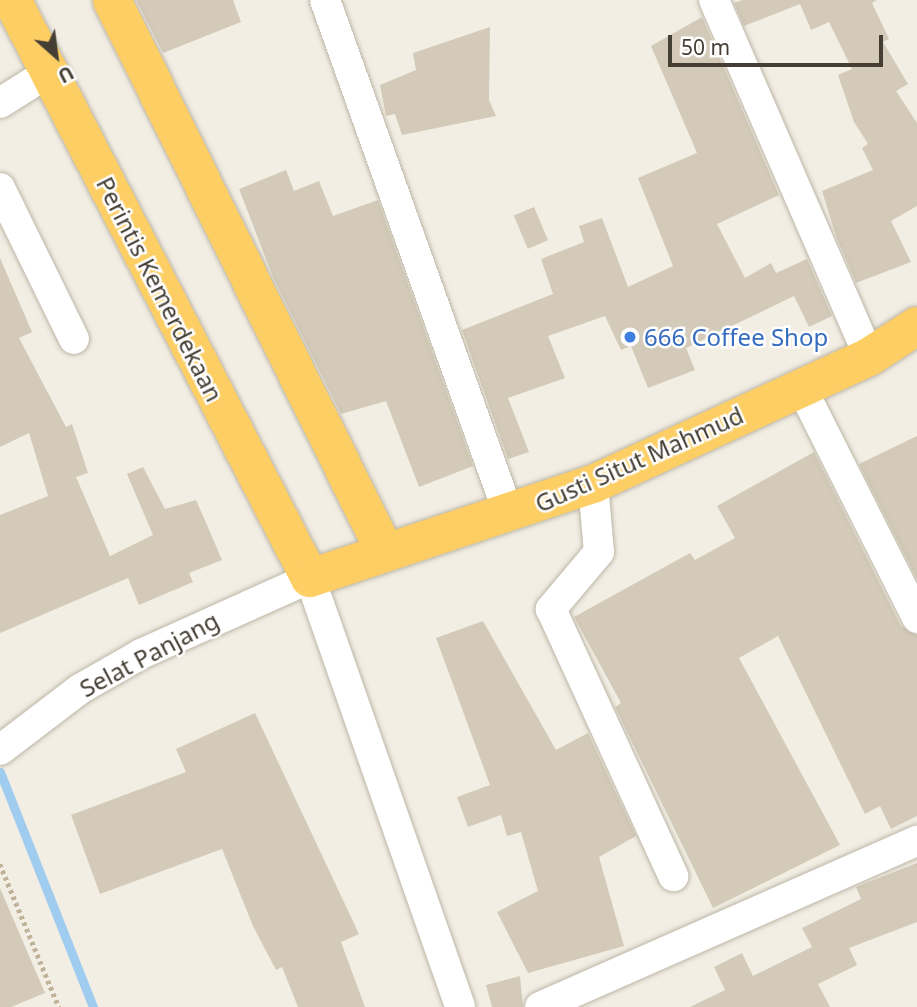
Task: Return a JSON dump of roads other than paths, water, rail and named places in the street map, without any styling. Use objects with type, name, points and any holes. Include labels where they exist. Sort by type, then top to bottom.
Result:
[{"type":"highway","name":"Perintis Kemerdekaan","points":[[12,0],[310,578]]},
{"type":"highway","points":[[113,0],[385,552]]},
{"type":"highway","name":"Gusti Situt Mahmud","points":[[310,578],[385,552],[509,516],[593,485],[800,385],[869,357],[917,326]]},
{"type":"street","points":[[325,0],[509,516]]},
{"type":"street","points":[[715,0],[869,357]]},
{"type":"street","points":[[0,103],[49,72]]},
{"type":"street","points":[[0,188],[74,339]]},
{"type":"street","points":[[800,385],[917,618]]},
{"type":"street","points":[[593,485],[599,552],[551,609],[673,876]]},
{"type":"street","points":[[310,578],[460,1007]]},
{"type":"street","name":"Selat Panjang","points":[[3,746],[80,689],[141,654],[310,578]]},
{"type":"street","points":[[540,1007],[917,841]]},
{"type":"waterway","points":[[0,772],[93,1007]]},
{"type":"place","name":"666 Coffee Shop","points":[[630,337]]}]
